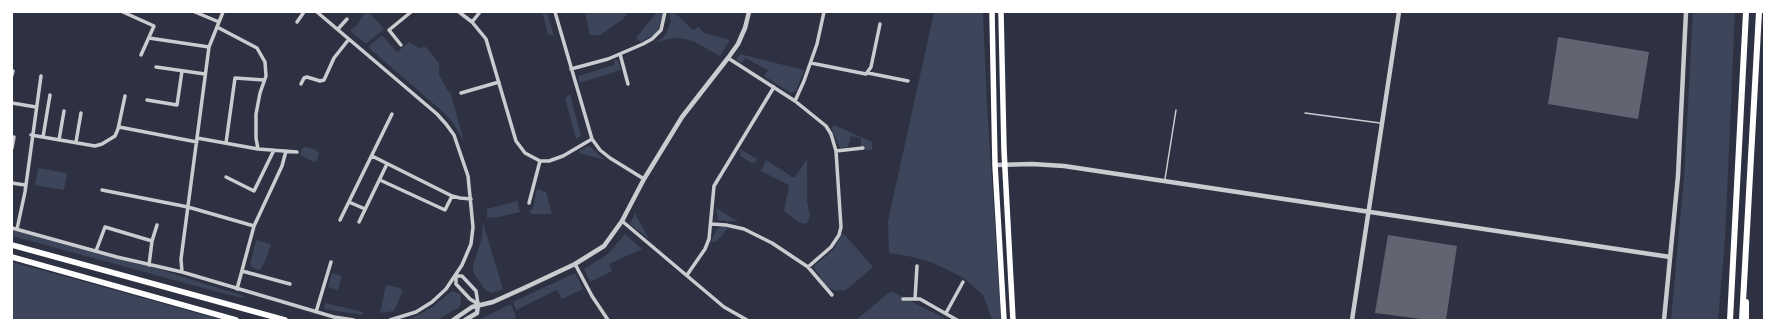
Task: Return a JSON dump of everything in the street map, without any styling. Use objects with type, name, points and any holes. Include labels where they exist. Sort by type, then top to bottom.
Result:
[{"type":"highway","points":[[1730,320],[1746,12]]},
{"type":"highway","points":[[1742,320],[1759,12]]},
{"type":"highway","points":[[1746,320],[1747,217]]},
{"type":"highway","points":[[1726,320],[1733,259]]},
{"type":"main road","points":[[992,12],[996,165],[1004,320]]},
{"type":"main road","points":[[1001,12],[1005,165],[1013,320]]},
{"type":"main road","points":[[12,245],[285,320]]},
{"type":"main road","points":[[12,258],[236,320]]},
{"type":"street","points":[[123,12],[130,13],[154,26],[141,55]]},
{"type":"street","points":[[195,12],[219,22]]},
{"type":"street","points":[[182,272],[181,259],[209,47],[223,12]]},
{"type":"street","points":[[297,22],[304,12]]},
{"type":"street","points":[[317,12],[437,114],[454,135],[468,176],[471,199],[472,236],[466,258],[456,276],[446,289],[432,302],[411,314],[390,320]]},
{"type":"street","points":[[401,45],[389,30],[411,12]]},
{"type":"street","points":[[459,12],[472,22],[482,33],[489,46],[516,141],[525,153],[540,160],[548,161],[563,156],[592,139]]},
{"type":"street","points":[[472,22],[480,12]]},
{"type":"street","points":[[555,12],[592,139],[600,150],[610,158],[644,179]]},
{"type":"street","points":[[571,69],[620,54],[643,44],[656,35],[663,24],[665,12]]},
{"type":"street","points":[[453,320],[478,304],[489,303],[504,297],[575,264],[604,246],[622,221],[644,179],[682,117],[728,58],[742,36],[749,12]]},
{"type":"street","points":[[795,102],[811,63],[824,12]]},
{"type":"street","points":[[1352,320],[1399,12]]},
{"type":"street","points":[[1664,320],[1678,176],[1686,12]]},
{"type":"street","points":[[338,29],[347,19]]},
{"type":"street","points":[[868,73],[880,24]]},
{"type":"street","points":[[217,27],[257,48],[265,62],[267,73],[256,114],[256,138],[258,149]]},
{"type":"street","points":[[149,38],[209,47]]},
{"type":"street","points":[[301,84],[304,78],[307,77],[322,82],[334,58],[349,39]]},
{"type":"street","points":[[620,54],[628,84]]},
{"type":"street","points":[[728,58],[795,102],[826,126],[831,134],[836,151],[841,216],[839,235],[831,247],[808,267]]},
{"type":"street","points":[[811,63],[864,75],[868,73],[908,81]]},
{"type":"street","points":[[156,67],[205,74]]},
{"type":"street","points":[[147,100],[177,105],[182,71]]},
{"type":"street","points":[[17,229],[41,76]]},
{"type":"street","points":[[226,144],[235,78],[264,80]]},
{"type":"street","points":[[461,93],[499,82]]},
{"type":"street","points":[[687,275],[705,249],[709,239],[712,224],[714,186],[774,87]]},
{"type":"street","points":[[43,137],[50,95]]},
{"type":"street","points":[[31,135],[95,146],[102,144],[115,136],[119,127],[125,96]]},
{"type":"street","points":[[12,103],[36,107]]},
{"type":"street","points":[[59,140],[64,111]]},
{"type":"street","points":[[76,142],[81,113]]},
{"type":"street","points":[[340,220],[392,114]]},
{"type":"street","points":[[119,127],[258,149],[297,152]]},
{"type":"street","points":[[12,148],[14,137]]},
{"type":"street","points":[[836,151],[863,148]]},
{"type":"street","points":[[226,177],[254,191],[274,150]]},
{"type":"street","points":[[237,289],[254,226],[282,166],[286,151]]},
{"type":"street","points":[[372,156],[452,196],[471,199]]},
{"type":"street","points":[[529,203],[540,160]]},
{"type":"street","points":[[359,222],[387,164]]},
{"type":"street","points":[[996,165],[1041,164],[1064,166],[1670,257]]},
{"type":"street","points":[[380,180],[445,210],[452,196]]},
{"type":"street","points":[[12,183],[25,185]]},
{"type":"street","points":[[102,190],[188,207],[254,226]]},
{"type":"street","points":[[349,202],[365,209]]},
{"type":"street","points":[[622,221],[724,306],[747,320]]},
{"type":"street","points":[[712,224],[744,229],[772,243],[808,267],[832,295]]},
{"type":"street","points":[[149,265],[152,241],[157,225]]},
{"type":"street","points":[[96,251],[105,227],[152,241]]},
{"type":"street","points":[[12,228],[149,265],[182,272],[316,312],[354,320]]},
{"type":"street","points":[[316,312],[331,262]]},
{"type":"street","points":[[575,264],[592,296],[608,320]]},
{"type":"street","points":[[916,299],[917,266]]},
{"type":"street","points":[[242,271],[290,284]]},
{"type":"street","points":[[456,276],[462,276],[476,291],[478,304],[477,313],[466,320]]},
{"type":"street","points":[[456,276],[456,284],[470,299],[478,304]]},
{"type":"street","points":[[946,313],[963,282]]},
{"type":"street","points":[[903,299],[920,299],[957,320]]},
{"type":"lane","points":[[1165,181],[1176,110]]},
{"type":"lane","points":[[1305,113],[1382,123]]},
{"type":"shaded area","points":[[365,12],[369,12],[384,29],[366,44],[350,31],[357,25]]},
{"type":"shaded area","points":[[542,12],[547,12],[554,36],[548,34]]},
{"type":"shaded area","points":[[585,12],[629,12],[623,19],[600,35],[590,35]]},
{"type":"shaded area","points":[[657,12],[663,13],[658,30],[653,35],[641,42],[636,38]]},
{"type":"shaded area","points":[[669,12],[674,12],[693,30],[699,27],[704,33],[730,40],[720,56],[695,42],[685,39],[673,38],[653,43],[663,38],[666,33],[671,22]]},
{"type":"shaded area","points":[[934,12],[983,12],[987,105],[1001,320],[992,320],[983,295],[962,277],[933,263],[913,257],[889,253],[888,221]]},
{"type":"shaded area","points":[[1693,12],[1735,12],[1725,239],[1718,320],[1671,320],[1684,177]]},
{"type":"shaded area","points":[[382,35],[397,52],[409,42],[419,48],[426,47],[439,63],[439,74],[451,94],[464,142],[453,123],[443,112],[368,47]]},
{"type":"shaded area","points":[[740,54],[804,70],[796,91],[791,93],[764,76],[768,70],[745,58],[742,63],[738,61],[737,58]]},
{"type":"shaded area","points":[[615,59],[619,62],[621,70],[579,83],[578,76],[614,65]]},
{"type":"shaded area","points":[[570,94],[581,136],[576,139],[565,98]]},
{"type":"shaded area","points":[[834,125],[872,142],[872,150],[865,150],[865,147],[861,147],[861,138],[851,136],[848,147],[840,148],[831,128]]},
{"type":"shaded area","points":[[588,146],[605,160],[580,153],[579,151]]},
{"type":"shaded area","points":[[305,147],[317,151],[319,154],[317,161],[314,162],[300,155],[302,149]]},
{"type":"shaded area","points":[[740,149],[757,159],[756,162],[752,163],[740,156]]},
{"type":"shaded area","points":[[807,159],[807,201],[810,216],[807,223],[803,224],[784,211],[789,185],[761,171],[766,160],[794,178]]},
{"type":"shaded area","points":[[38,168],[67,173],[64,190],[35,185]]},
{"type":"shaded area","points":[[537,189],[546,192],[552,214],[532,214],[529,212],[533,208]]},
{"type":"shaded area","points":[[517,201],[520,212],[487,218],[487,209]]},
{"type":"shaded area","points":[[716,208],[739,222],[718,220]]},
{"type":"shaded area","points":[[635,213],[649,239],[630,224]]},
{"type":"shaded area","points":[[483,223],[503,289],[493,293],[486,291],[474,274],[473,270],[482,237]]},
{"type":"shaded area","points":[[722,226],[728,228],[716,242],[711,242],[716,230]]},
{"type":"shaded area","points":[[12,230],[158,269],[244,296],[243,298],[218,292],[12,236]]},
{"type":"shaded area","points":[[843,233],[873,267],[845,291],[837,291],[827,287],[814,266],[833,250]]},
{"type":"shaded area","points":[[625,234],[642,249],[609,264],[612,271],[590,282],[584,269],[608,254]]},
{"type":"shaded area","points":[[256,240],[271,244],[265,262],[261,269],[258,270],[250,265]]},
{"type":"shaded area","points":[[12,262],[85,282],[222,320],[12,320]]},
{"type":"shaded area","points":[[332,273],[342,276],[338,290],[328,287]]},
{"type":"shaded area","points":[[575,273],[583,289],[562,299],[557,290],[516,310],[513,302]]},
{"type":"shaded area","points":[[386,285],[397,287],[403,291],[394,311],[380,313]]},
{"type":"shaded area","points":[[452,291],[460,294],[461,305],[458,308],[437,320],[408,320],[431,308]]},
{"type":"shaded area","points":[[891,291],[944,318],[944,320],[856,320]]},
{"type":"shaded area","points":[[325,303],[363,312],[362,315],[324,309]]},
{"type":"shaded area","points":[[511,304],[516,317],[515,320],[479,320]]},
{"type":"building","points":[[1558,37],[1649,52],[1638,119],[1548,104]]},
{"type":"building","points":[[1388,235],[1457,246],[1446,320],[1429,320],[1375,313]]}]
